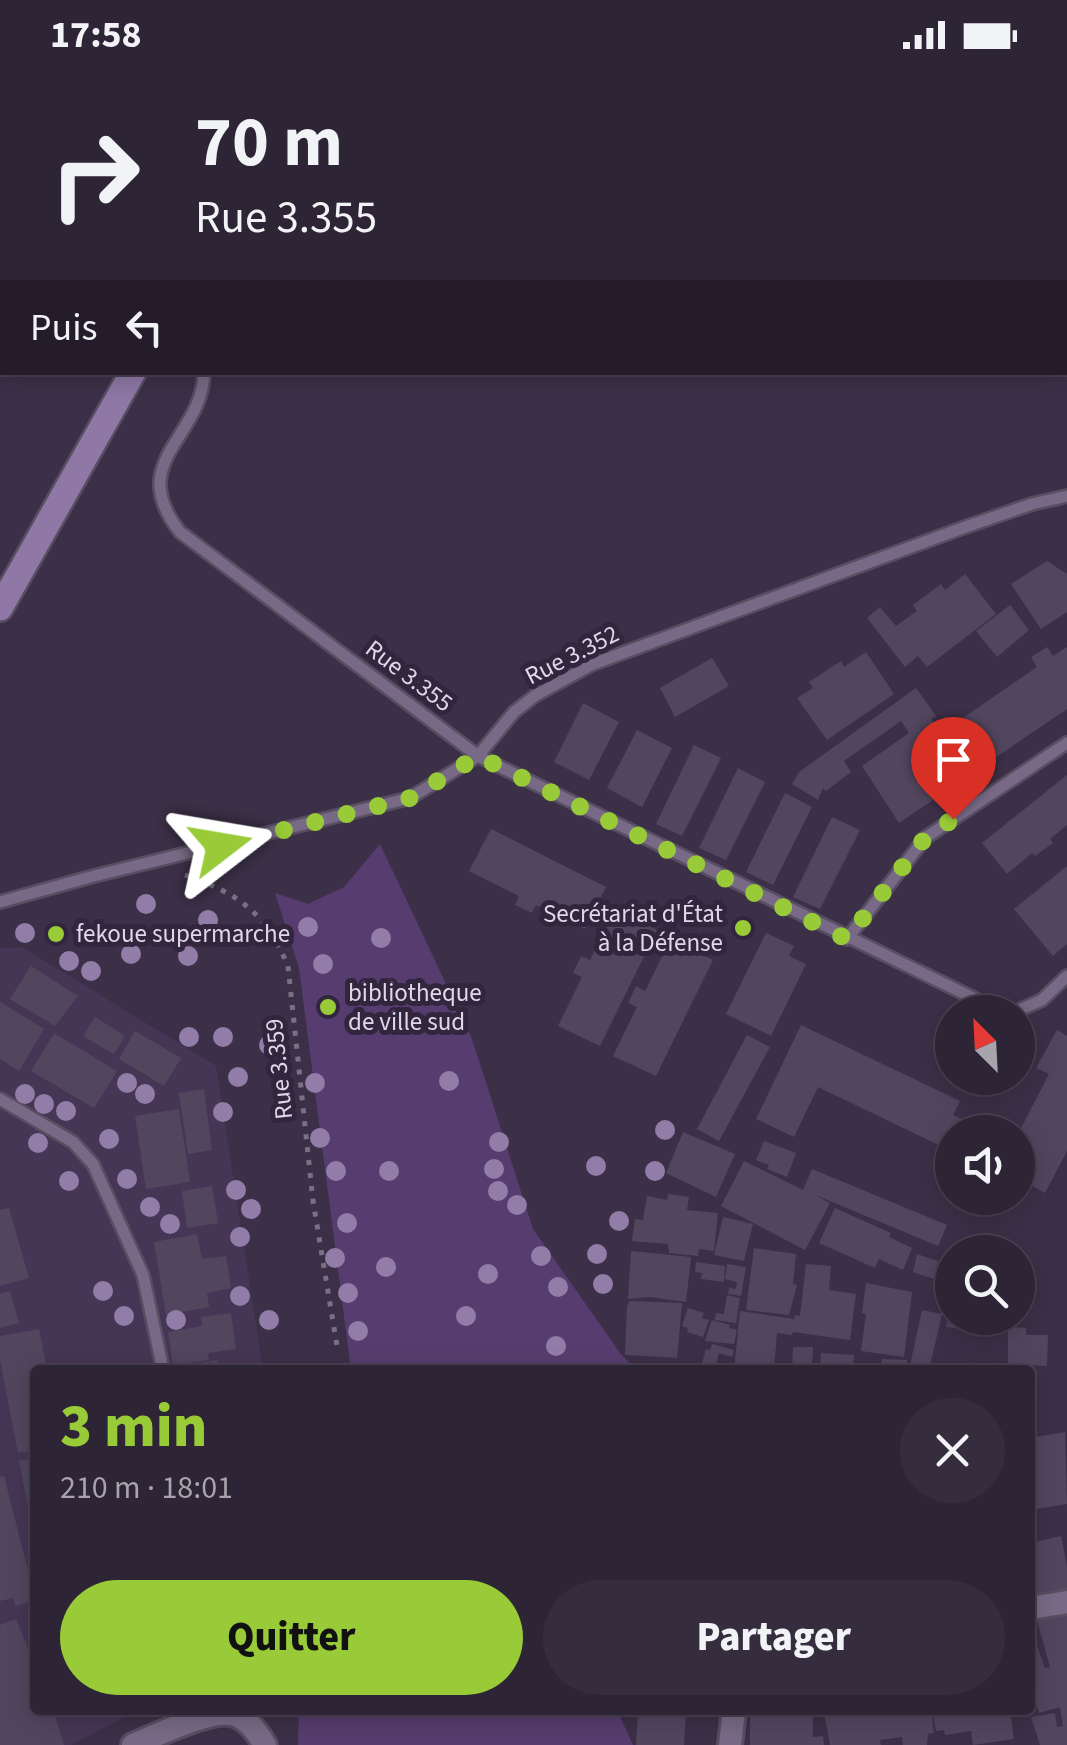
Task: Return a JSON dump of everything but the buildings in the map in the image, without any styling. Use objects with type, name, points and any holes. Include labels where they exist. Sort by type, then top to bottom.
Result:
[{"type":"street","points":[[0,608],[132,375]]},
{"type":"street","points":[[1035,1607],[1067,1602]]},
{"type":"street","points":[[133,1745],[195,1720],[224,1715]]},
{"type":"street","points":[[232,1715],[255,1728],[265,1745]]},
{"type":"street","points":[[730,1745],[733,1715]]},
{"type":"lane","name":"Rue 3.355","points":[[204,375],[204,391],[158,482],[162,510],[180,532],[478,756],[966,995]]},
{"type":"lane","name":"Rue 3.352","points":[[0,902],[410,798],[478,756],[514,712],[594,664],[877,559],[1032,504],[1067,496]]},
{"type":"lane","points":[[847,939],[925,838],[1067,743]]},
{"type":"lane","points":[[1035,1003],[1067,976]]},
{"type":"lane","points":[[0,1099],[73,1142],[93,1164],[143,1275],[162,1365]]},
{"type":"path","name":"Rue 3.359","points":[[143,865],[226,889],[275,936],[288,966],[313,1201],[338,1352]]},
{"type":"shaded area","points":[[380,844],[472,1039],[533,1229],[631,1365],[350,1365],[299,968],[275,893],[308,904],[344,887]]},
{"type":"shaded area","points":[[22,947],[216,1066],[262,1365],[30,1365],[30,1715],[128,1715],[71,1745],[0,1745],[0,948]]},
{"type":"shaded area","points":[[299,1715],[619,1715],[633,1745],[298,1745]]},
{"type":"place","name":"Secrétariat d'État à la Défense","points":[[743,928]]},
{"type":"place","name":"fekoue supermarche","points":[[56,934]]},
{"type":"place","name":"bibliotheque de ville sud","points":[[328,1007]]},
{"type":"route","points":[[221,846],[410,798],[478,756],[847,939],[925,838],[953,819]]}]
